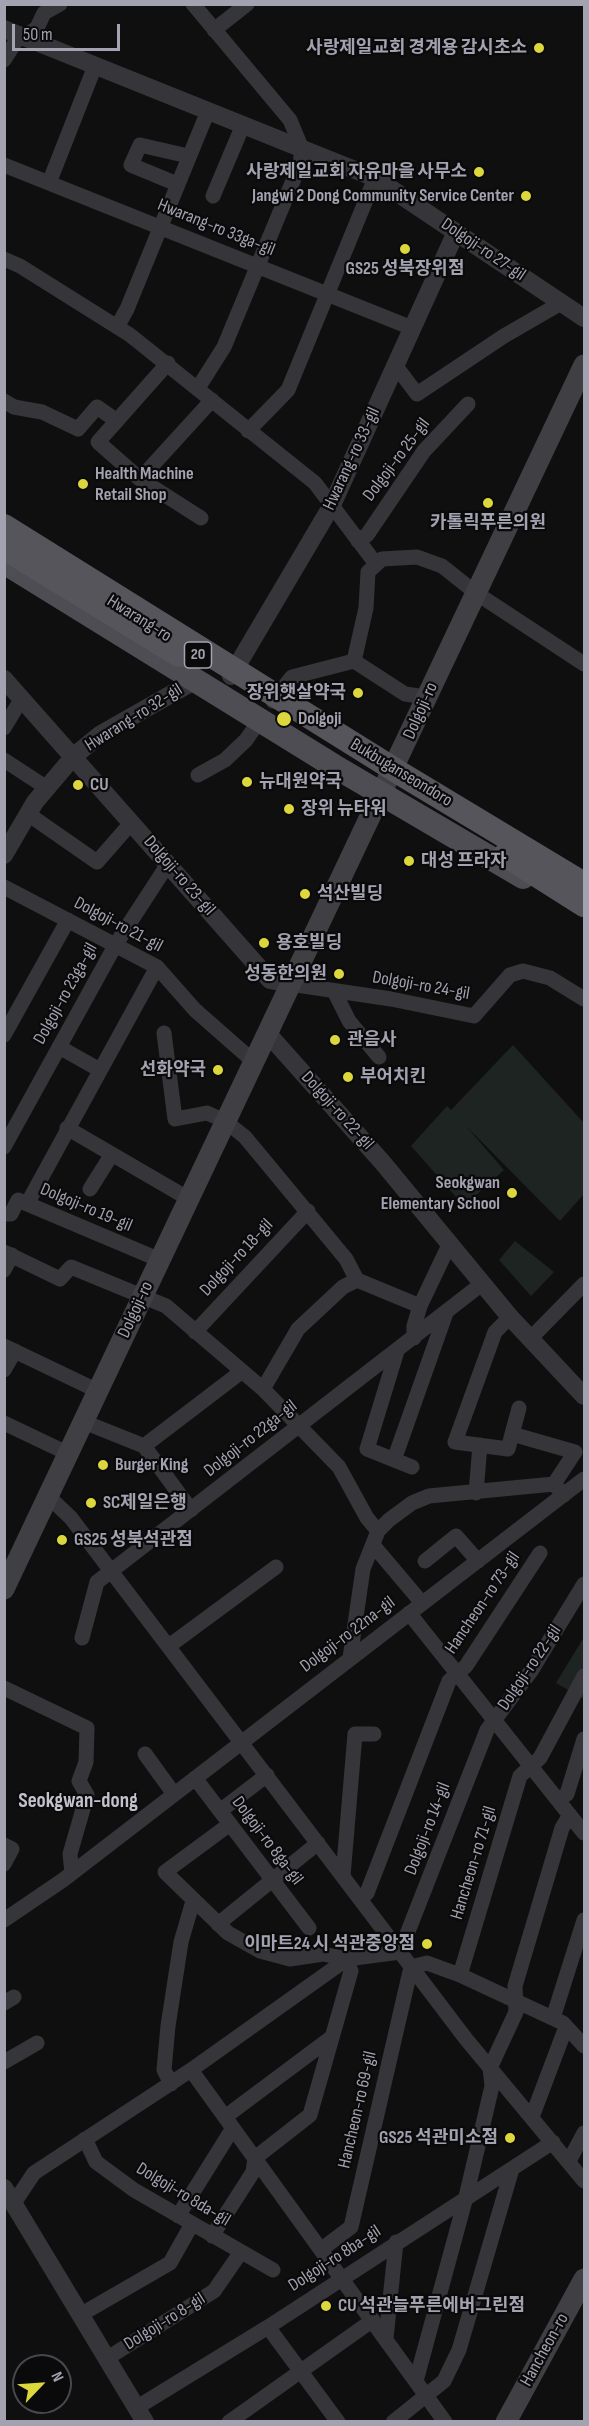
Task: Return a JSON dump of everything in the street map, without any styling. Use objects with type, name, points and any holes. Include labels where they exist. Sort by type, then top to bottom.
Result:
[{"type":"highway","name":"Bukbuganseondoro","points":[[4,526],[403,775],[585,884]]},
{"type":"highway","name":"Bukbuganseondoro","points":[[4,548],[585,905]]},
{"type":"main road","name":"Dolgoji-ro","points":[[4,1589],[225,1121],[269,1035],[290,984],[585,365]]},
{"type":"main road","name":"Hwarang-ro","points":[[4,536],[231,676],[267,711]]},
{"type":"main road","name":"Hwarang-ro","points":[[4,562],[196,680],[267,711],[340,755],[585,914]]},
{"type":"main road","name":"Hwarang-ro","points":[[387,784],[585,895]]},
{"type":"main road","name":"Hancheon-ro","points":[[506,2421],[585,2279]]},
{"type":"street","points":[[193,4],[290,120],[302,148],[300,164],[224,347],[198,388]]},
{"type":"street","points":[[214,30],[247,4]]},
{"type":"street","points":[[4,60],[16,34],[37,28],[45,13],[55,6]]},
{"type":"street","name":"Dolgoji-ro 27-gil","points":[[16,34],[375,178],[585,318]]},
{"type":"street","points":[[49,183],[95,66]]},
{"type":"street","points":[[117,327],[208,111]]},
{"type":"street","points":[[213,196],[243,125]]},
{"type":"street","points":[[177,184],[131,165],[140,145],[188,156]]},
{"type":"street","name":"Hwarang-ro 33ga-gil","points":[[4,165],[412,328]]},
{"type":"street","points":[[248,431],[288,390],[375,178]]},
{"type":"street","name":"Hwarang-ro 33-gil","points":[[231,676],[332,505],[456,232]]},
{"type":"street","points":[[4,259],[20,266],[117,327],[168,363],[248,431],[315,483],[376,564]]},
{"type":"street","points":[[395,365],[417,394],[561,303]]},
{"type":"street","points":[[168,363],[98,442],[140,479],[201,518]]},
{"type":"street","points":[[140,479],[212,400]]},
{"type":"street","points":[[4,401],[14,407],[42,412],[78,429],[97,407],[117,422]]},
{"type":"street","name":"Dolgoji-ro 25-gil","points":[[358,541],[367,535],[424,451],[468,404]]},
{"type":"street","points":[[354,661],[366,608],[368,572],[382,559],[417,557],[442,566],[476,593],[585,664]]},
{"type":"street","points":[[198,775],[225,760],[246,740],[292,676],[354,661],[405,694],[426,697]]},
{"type":"street","name":"Dolgoji-ro 23-gil","points":[[4,679],[270,980],[290,984]]},
{"type":"street","name":"Hwarang-ro 32-gil","points":[[4,855],[28,814],[74,756],[101,734],[196,680]]},
{"type":"street","points":[[4,728],[22,698]]},
{"type":"street","points":[[4,760],[48,788]]},
{"type":"street","points":[[28,814],[97,862],[132,822]]},
{"type":"street","name":"Dolgoji-ro 23ga-gil","points":[[4,1147],[116,944],[168,864]]},
{"type":"street","name":"Dolgoji-ro 21-gil","points":[[4,887],[157,967],[195,1010],[254,1061]]},
{"type":"street","points":[[4,1035],[68,920]]},
{"type":"street","points":[[27,1204],[157,967]]},
{"type":"street","name":"Dolgoji-ro 24-gil","points":[[290,984],[391,999],[474,1016],[510,975],[523,971],[550,978],[585,999]]},
{"type":"street","points":[[334,991],[350,1021],[379,1057]]},
{"type":"street","points":[[164,1033],[175,1119],[207,1113],[225,1121],[246,1137],[346,1259],[357,1280],[420,1306]]},
{"type":"street","name":"Dolgoji-ro 22-gil","points":[[269,1035],[383,1163],[510,1317],[585,1396]]},
{"type":"street","points":[[59,1047],[100,1070]]},
{"type":"street","points":[[67,1128],[189,1198]]},
{"type":"street","points":[[90,1189],[112,1155]]},
{"type":"street","name":"Dolgoji-ro 19-gil","points":[[4,1214],[11,1214],[18,1200],[160,1260]]},
{"type":"street","name":"Dolgoji-ro 18-gil","points":[[195,1332],[308,1211]]},
{"type":"street","points":[[414,1338],[414,1326],[420,1306],[449,1245]]},
{"type":"street","points":[[4,1270],[8,1253],[60,1279],[71,1267],[165,1306],[263,1389],[339,1467],[367,1518],[375,1538],[422,1603]]},
{"type":"street","points":[[263,1389],[298,1329],[343,1287],[357,1280]]},
{"type":"street","name":"Dolgoji-ro 22ga-gil","points":[[111,1571],[397,1352],[483,1283]]},
{"type":"street","points":[[531,1338],[581,1295]]},
{"type":"street","points":[[394,1460],[447,1313]]},
{"type":"street","points":[[510,1317],[495,1332],[455,1442],[508,1449],[519,1408]]},
{"type":"street","points":[[4,1370],[10,1348],[98,1391]]},
{"type":"street","points":[[397,1352],[367,1449],[412,1467]]},
{"type":"street","points":[[144,1446],[242,1372]]},
{"type":"street","points":[[84,1422],[144,1446],[190,1510]]},
{"type":"street","points":[[4,1423],[69,1454]]},
{"type":"street","points":[[350,1658],[363,1569],[375,1538],[412,1503],[429,1496],[559,1490],[575,1452],[512,1434]]},
{"type":"street","points":[[476,1493],[480,1445]]},
{"type":"street","name":"Dolgoji-ro 22na-gil","points":[[242,1741],[478,1561],[559,1490],[585,1479]]},
{"type":"street","points":[[49,1497],[71,1518],[490,2068],[585,2181]]},
{"type":"street","points":[[425,1561],[456,1536],[478,1561]]},
{"type":"street","name":"Hancheon-ro 73-gil","points":[[457,1674],[466,1666],[540,1553]]},
{"type":"street","points":[[169,1646],[276,1567]]},
{"type":"street","points":[[82,1638],[97,1582],[111,1571]]},
{"type":"street","name":"Dolgoji-ro 22-gil","points":[[495,1720],[531,1671],[585,1584]]},
{"type":"street","name":"Hancheon-ro 73-gil","points":[[409,1613],[558,1800],[580,1824]]},
{"type":"street","name":"Dolgoji-ro 14-gil","points":[[360,1899],[367,1893],[449,1682],[457,1674]]},
{"type":"street","points":[[532,1767],[540,1758],[585,1676]]},
{"type":"street","points":[[4,1688],[87,1728],[86,1762],[79,1781],[87,1795],[70,1854],[72,1873]]},
{"type":"street","name":"Dolgoji-ro 14-gil","points":[[400,1952],[487,1730],[495,1720]]},
{"type":"street","points":[[343,1876],[354,1734],[374,1734]]},
{"type":"street","points":[[558,1800],[567,1794],[585,1739]]},
{"type":"street","points":[[4,1920],[72,1873],[242,1741]]},
{"type":"street","points":[[145,1754],[174,1794]]},
{"type":"street","name":"Hancheon-ro 71-gil","points":[[460,1975],[520,1776],[532,1767]]},
{"type":"street","points":[[220,1811],[267,1775]]},
{"type":"street","name":"Dolgoji-ro 8ga-gil","points":[[195,1778],[309,1928]]},
{"type":"street","points":[[230,1824],[165,1872],[228,1933],[260,1951],[290,1959],[323,1954],[347,1959],[400,1952]]},
{"type":"street","points":[[416,2381],[466,2197],[492,2086],[490,2068],[516,2012],[515,1986],[562,1827],[580,1824]]},
{"type":"street","points":[[218,1924],[318,1843]]},
{"type":"street","points":[[4,1845],[12,1849],[4,1864]]},
{"type":"street","points":[[171,2084],[164,2070],[168,2026],[181,1942],[193,1901]]},
{"type":"street","points":[[553,2018],[585,1920]]},
{"type":"street","points":[[212,2236],[253,2172],[255,2158],[310,2115],[351,1971],[347,1959]]},
{"type":"street","points":[[9,2195],[34,2173],[171,2084],[347,1959]]},
{"type":"street","points":[[411,1967],[427,1963],[460,1975],[553,2018],[585,2046]]},
{"type":"street","name":"Hancheon-ro 69-gil","points":[[322,2249],[351,2227],[411,1967]]},
{"type":"street","points":[[532,2117],[566,2027]]},
{"type":"street","points":[[178,2216],[229,2123],[332,2037]]},
{"type":"street","points":[[4,2062],[37,2043]]},
{"type":"street","points":[[191,2070],[445,2421]]},
{"type":"street","points":[[569,2161],[585,2133]]},
{"type":"street","name":"Dolgoji-ro 8da-gil","points":[[85,2139],[96,2162],[135,2190],[273,2270]]},
{"type":"street","name":"Dolgoji-ro 8ba-gil","points":[[141,2414],[396,2242],[554,2142]]},
{"type":"street","points":[[393,2421],[428,2396],[444,2381],[459,2350],[512,2169]]},
{"type":"street","name":"Dolgoji-ro 8-gil","points":[[9,2195],[141,2414]]},
{"type":"street","points":[[80,2315],[170,2263],[192,2224]]},
{"type":"street","points":[[386,2338],[396,2242]]},
{"type":"street","name":"Dolgoji-ro 8-gil","points":[[106,2359],[214,2291],[241,2252]]},
{"type":"street","points":[[229,2421],[373,2320]]},
{"type":"street","points":[[268,2327],[338,2421]]},
{"type":"shaded area","points":[[513,1045],[584,1123],[584,1194],[560,1221],[466,1126],[504,1170],[464,1206],[411,1146],[447,1106],[451,1110]]},
{"type":"shaded area","points":[[515,1241],[554,1272],[531,1296],[499,1260]]},
{"type":"shaded area","points":[[584,1637],[584,1699],[556,1683]]},
{"type":"place","name":"사랑제일교회 경계용 감시초소","points":[[539,48]]},
{"type":"place","name":"사랑제일교회 자유마을 사무소","points":[[479,172]]},
{"type":"place","name":"Jangwi 2 Dong Community Service Center","points":[[526,196]]},
{"type":"place","name":"GS25 성북장위점","points":[[405,249]]},
{"type":"place","name":"Health Machine Retail Shop","points":[[83,484]]},
{"type":"place","name":"카톨릭푸른의원","points":[[488,503]]},
{"type":"place","name":"장위햇살약국","points":[[358,693]]},
{"type":"place","name":"Dolgoji","points":[[284,719]]},
{"type":"place","name":"뉴대원약국","points":[[247,782]]},
{"type":"place","name":"CU","points":[[78,785]]},
{"type":"place","name":"장위 뉴타워","points":[[289,809]]},
{"type":"place","name":"대성 프라자","points":[[409,861]]},
{"type":"place","name":"석산빌딩","points":[[305,894]]},
{"type":"place","name":"용호빌딩","points":[[264,943]]},
{"type":"place","name":"성동한의원","points":[[339,974]]},
{"type":"place","name":"관음사","points":[[335,1040]]},
{"type":"place","name":"선화약국","points":[[218,1070]]},
{"type":"place","name":"부어치킨","points":[[348,1077]]},
{"type":"place","name":"Seokgwan Elementary School","points":[[512,1193]]},
{"type":"place","name":"Burger King","points":[[103,1465]]},
{"type":"place","name":"SC제일은행","points":[[91,1503]]},
{"type":"place","name":"GS25 성북석관점","points":[[62,1540]]},
{"type":"place","name":"이마트24 시 석관중앙점","points":[[427,1944]]},
{"type":"place","name":"GS25 석관미소점","points":[[510,2138]]},
{"type":"place","name":"CU 석관늘푸른에버그린점","points":[[326,2306]]},
{"type":"district","name":"Seokgwan-dong","points":[[78,1802]]}]
